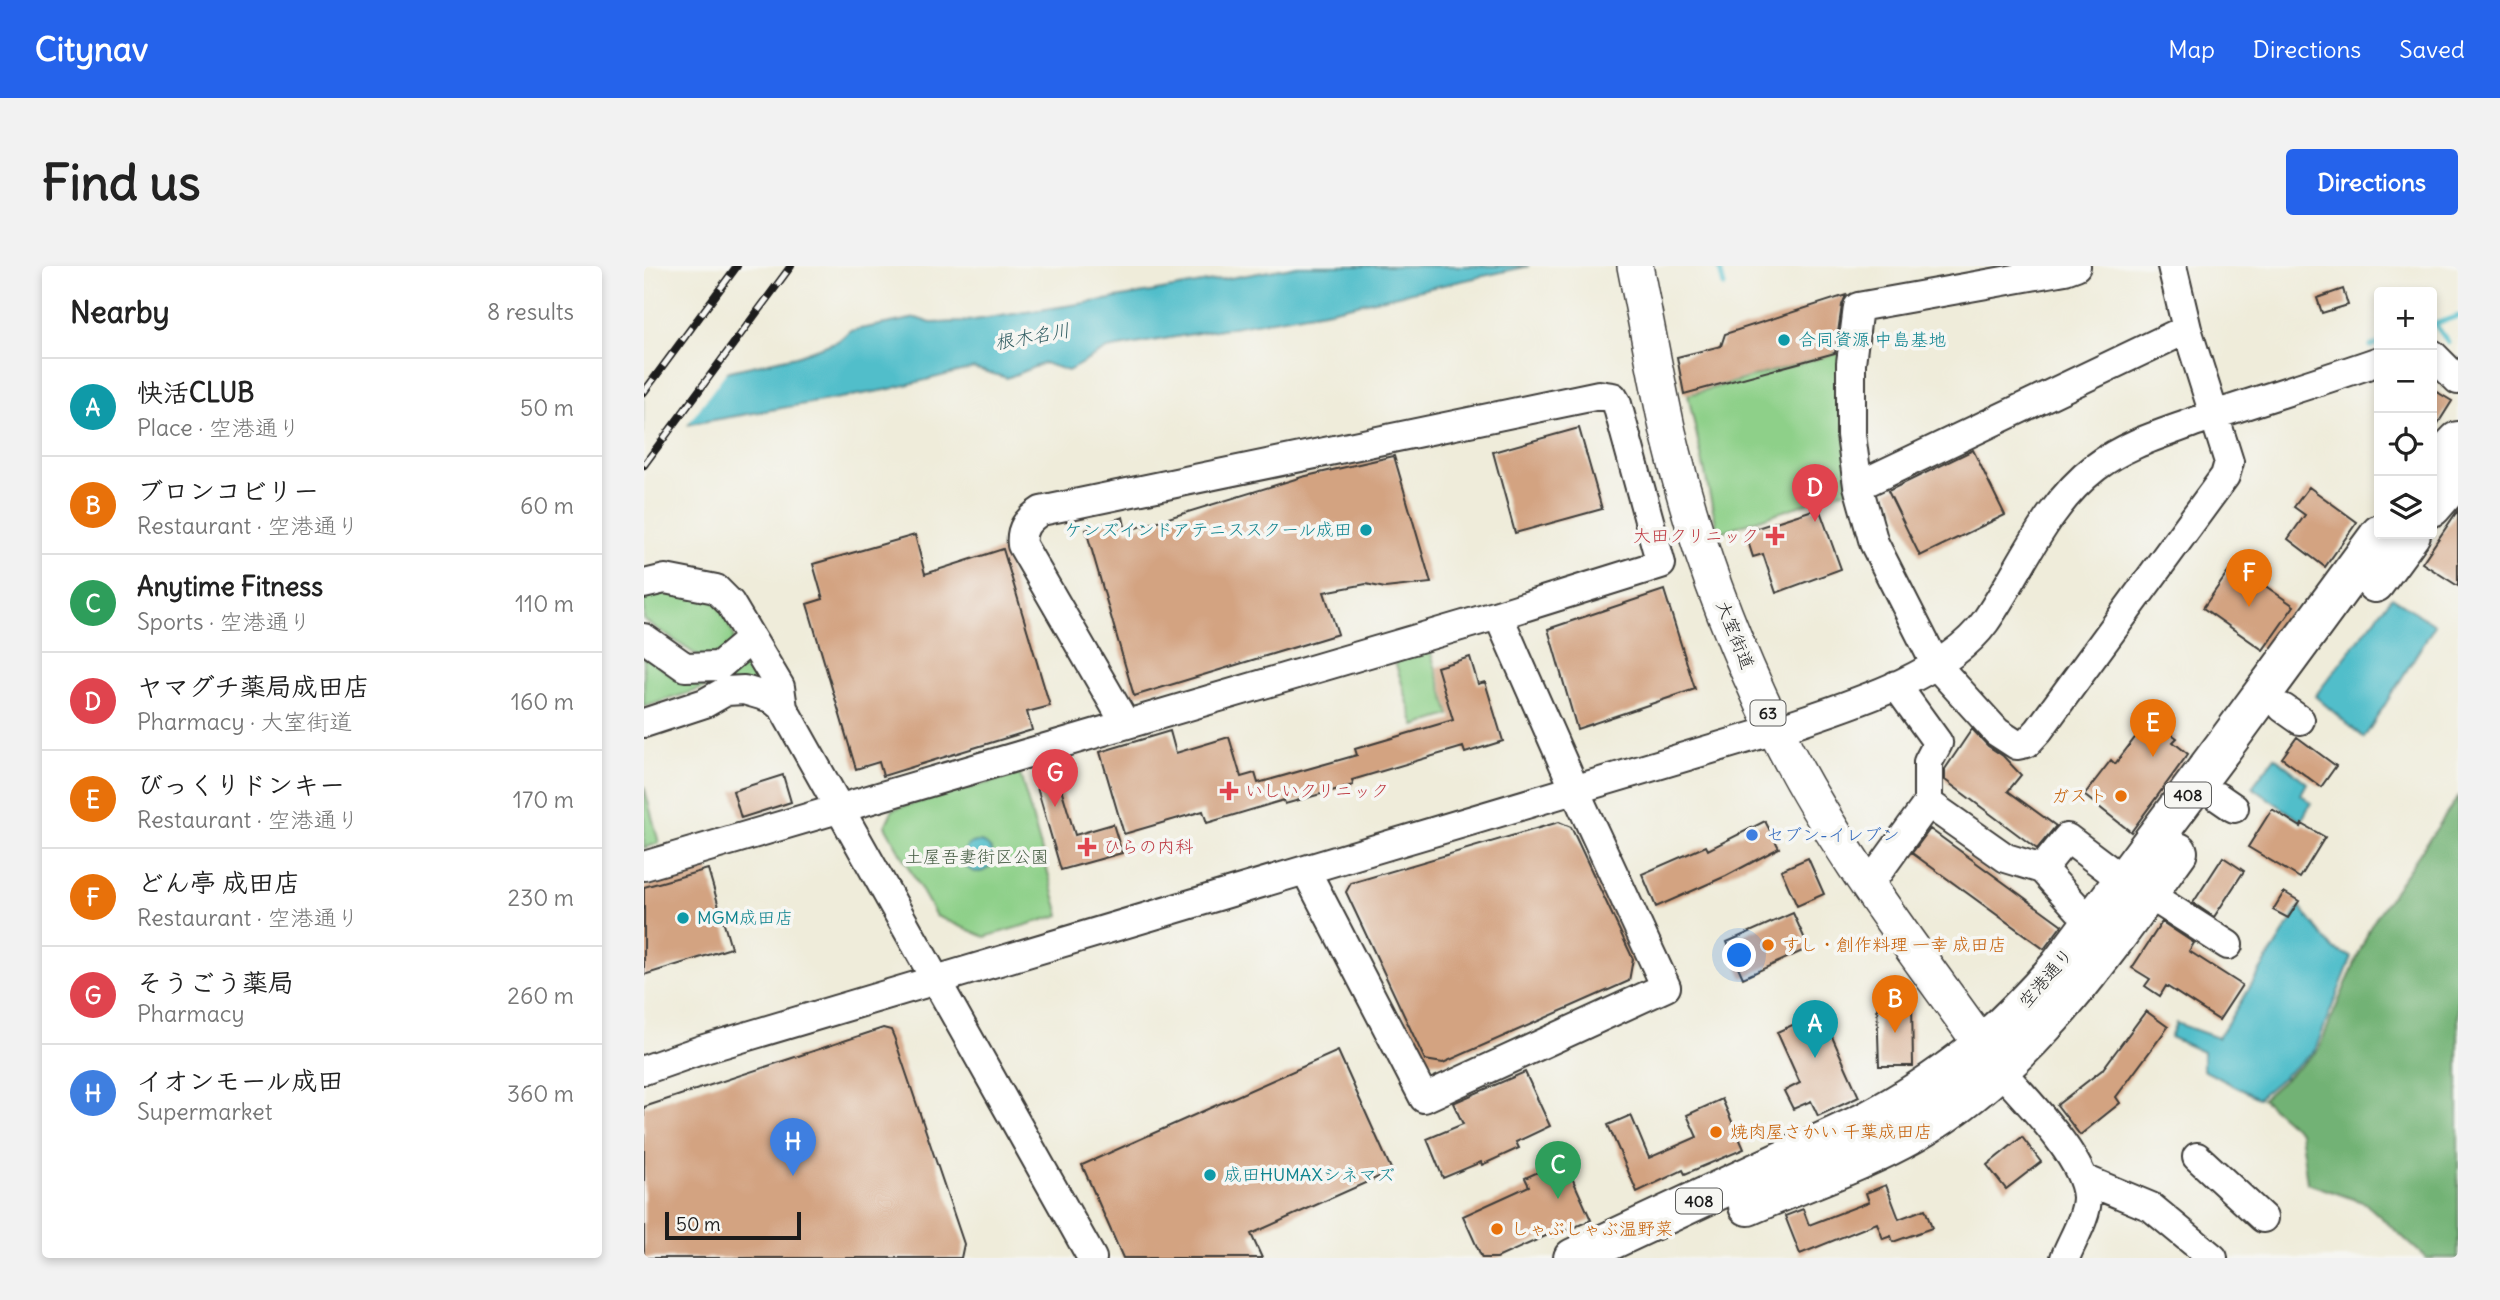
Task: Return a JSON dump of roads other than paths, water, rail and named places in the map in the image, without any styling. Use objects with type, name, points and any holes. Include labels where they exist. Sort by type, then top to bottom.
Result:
[{"type":"highway","points":[[2437,463],[2458,441]]},
{"type":"highway","points":[[2437,501],[2458,477]]},
{"type":"highway","name":"空港通り","points":[[1573,1258],[1866,1122],[1908,1099],[1968,1058],[1991,1057],[2038,1033],[2100,960],[2136,887],[2377,539]]},
{"type":"highway","name":"空港通り","points":[[1629,1258],[1881,1150],[1916,1132],[1972,1092],[1991,1057],[2034,995],[2091,923],[2136,887],[2226,803],[2292,714],[2408,539]]},
{"type":"main road","name":"大室街道","points":[[1635,266],[1669,433],[1695,525],[1721,601],[1775,730],[1868,886],[1991,1057]]},
{"type":"street","points":[[2076,266],[1858,307],[1851,375],[1851,435],[1858,486],[1874,543],[1936,665],[1997,732],[2017,745],[2027,743],[2225,476],[2229,461],[2187,329],[2172,266]]},
{"type":"street","points":[[1858,486],[2187,329]]},
{"type":"street","points":[[2437,359],[2458,380]]},
{"type":"street","points":[[644,1070],[701,1049],[1775,730],[1895,685],[1936,665],[1960,648],[1984,624],[2049,518],[2072,489],[2096,467],[2134,443],[2374,363]]},
{"type":"street","points":[[644,866],[1498,615],[1661,564],[1613,397],[1599,395],[1054,509],[1029,519],[1021,534],[1022,545],[1125,723]]},
{"type":"street","points":[[644,584],[664,579],[716,589],[730,603],[780,687],[783,708]]},
{"type":"street","points":[[1306,871],[1424,1098],[1666,987],[1575,791],[1498,615]]},
{"type":"street","points":[[644,638],[685,667],[719,666],[751,639]]},
{"type":"street","points":[[1868,886],[1928,803],[1928,762],[1938,743],[1895,685]]},
{"type":"street","points":[[644,723],[705,703],[726,691],[744,690],[771,698],[783,708],[1093,1258]]},
{"type":"street","points":[[1928,803],[2006,858],[2042,869],[2091,923]]},
{"type":"street","points":[[2042,869],[2067,838],[2136,887],[2228,945]]},
{"type":"street","points":[[1991,1057],[2052,1130],[2084,1179],[2087,1199],[2084,1212],[2065,1258]]},
{"type":"street","points":[[2197,1157],[2263,1218]]},
{"type":"street","points":[[2084,1179],[2151,1208],[2213,1258]]},
{"type":"water","name":"根木名川","points":[[1298,266],[1529,266],[1330,310],[1107,349],[1068,371],[1044,363],[1007,378],[973,368],[886,390],[644,432],[644,390],[796,356],[838,341],[850,331],[916,318],[931,323],[961,322]]},
{"type":"water","points":[[2392,597],[2435,625],[2364,738],[2315,696]]},
{"type":"water","points":[[2275,757],[2307,783],[2301,794],[2311,803],[2301,821],[2252,787]]},
{"type":"water","points":[[978,842],[989,846],[993,857],[989,868],[978,872],[967,868],[963,857],[967,846]]},
{"type":"water","points":[[2300,907],[2333,949],[2352,957],[2315,1050],[2258,1098],[2203,1070],[2203,1052],[2170,1037],[2176,1023],[2218,1038]]},
{"type":"waterway","points":[[1719,266],[1724,286]]},
{"type":"waterway","points":[[2437,323],[2458,316]]},
{"type":"waterway","points":[[2437,327],[2448,342]]},
{"type":"railway","points":[[644,392],[737,266]]},
{"type":"railway","points":[[644,465],[791,266]]},
{"type":"place","name":"合同資源 中島基地","points":[[1784,340]]},
{"type":"place","name":"ヤマグチ薬局成田店","points":[[1815,522]]},
{"type":"place","name":"ケンズインドアテニススクール成田","points":[[1366,530]]},
{"type":"place","name":"大田クリニック","points":[[1775,536]]},
{"type":"place","name":"どん亭 成田店","points":[[2249,607]]},
{"type":"place","name":"びっくりドンキー","points":[[2153,757]]},
{"type":"place","name":"いしいクリニック","points":[[1229,791]]},
{"type":"place","name":"ガスト","points":[[2121,796]]},
{"type":"place","name":"そうごう薬局","points":[[1055,807]]},
{"type":"place","name":"セブン-イレブン","points":[[1752,835]]},
{"type":"place","name":"ひらの内科","points":[[1087,847]]},
{"type":"place","name":"MGM成田店","points":[[683,918]]},
{"type":"place","name":"すし・創作料理 一幸 成田店","points":[[1768,945]]},
{"type":"place","name":"ブロンコビリー","points":[[1895,1033]]},
{"type":"place","name":"快活CLUB","points":[[1815,1058]]},
{"type":"place","name":"焼肉屋さかい 千葉成田店","points":[[1716,1132]]},
{"type":"place","name":"成田HUMAXシネマズ","points":[[1210,1175]]},
{"type":"place","name":"イオンモール成田","points":[[793,1176]]},
{"type":"place","name":"Anytime Fitness","points":[[1558,1199]]},
{"type":"place","name":"しゃぶしゃぶ温野菜","points":[[1497,1229]]},
{"type":"park label","name":"土屋吾妻街区公園","points":[[977,857]]}]
